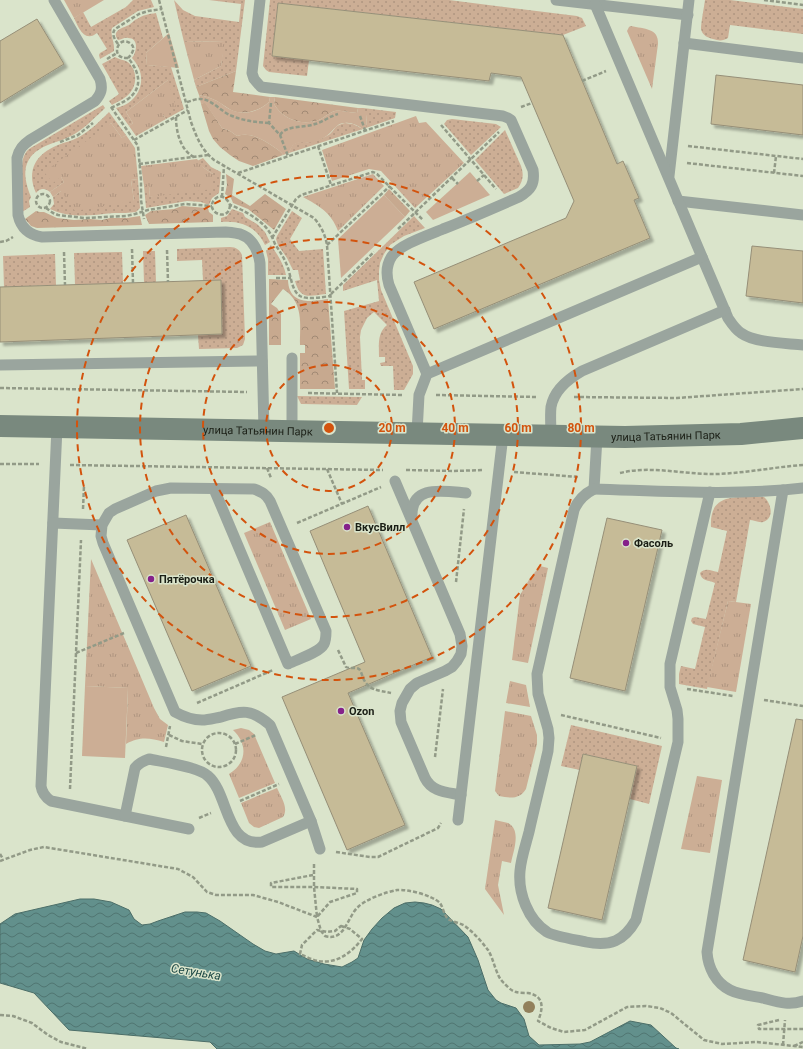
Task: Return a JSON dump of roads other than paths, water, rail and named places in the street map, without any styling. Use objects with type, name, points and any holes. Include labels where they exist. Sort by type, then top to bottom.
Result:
[{"type":"street","name":"улица Татьянин Парк","points":[[0,426],[597,437],[741,434],[803,428]]},
{"type":"lane","points":[[54,0],[100,79],[102,84],[101,94],[95,101],[24,144],[18,153],[18,215],[22,226],[35,236],[42,237],[226,232],[240,234],[247,238],[253,244],[259,256],[260,263],[264,431]]},
{"type":"lane","points":[[260,0],[252,73],[254,79],[261,87],[503,116],[511,120],[533,170],[534,178],[530,189],[526,193],[398,250],[389,262],[387,269],[389,285],[426,374],[419,395],[417,433]]},
{"type":"lane","points":[[556,0],[688,15]]},
{"type":"lane","points":[[669,178],[690,0]]},
{"type":"lane","points":[[595,4],[702,257],[733,325],[741,333],[756,340],[803,345]]},
{"type":"lane","points":[[684,43],[803,58]]},
{"type":"lane","points":[[678,201],[803,215]]},
{"type":"lane","points":[[426,374],[702,257]]},
{"type":"lane","points":[[551,436],[552,406],[554,397],[571,378],[582,371],[725,310]]},
{"type":"lane","points":[[292,358],[292,431]]},
{"type":"lane","points":[[0,365],[262,361]]},
{"type":"lane","points":[[57,427],[41,786],[42,792],[51,801],[189,829]]},
{"type":"lane","points":[[458,820],[503,435]]},
{"type":"lane","points":[[594,489],[597,437]]},
{"type":"lane","points":[[395,481],[452,614],[460,634],[462,646],[461,654],[452,667],[417,683],[410,689],[402,703],[400,711],[401,722],[429,785],[434,788],[461,795]]},
{"type":"lane","points":[[214,489],[288,664],[320,649],[324,644],[326,631],[270,501],[262,492],[254,489],[170,488],[156,491],[109,513],[102,525],[103,543],[175,712],[189,718],[203,720],[214,719],[233,712],[246,712],[263,718],[270,725],[311,821],[320,849]]},
{"type":"lane","points":[[710,492],[670,664],[670,687],[677,710],[678,742],[636,920],[631,929],[625,935],[608,944],[596,944],[548,933],[530,914],[526,906],[522,893],[520,871],[548,751],[548,729],[538,694],[537,674],[574,510],[577,503],[582,496],[594,489],[710,492],[733,493],[803,488]]},
{"type":"lane","points":[[783,490],[707,952],[711,971],[720,983],[730,990],[788,1004],[803,1001]]},
{"type":"lane","points":[[413,523],[413,505],[422,494],[434,491],[466,493]]},
{"type":"lane","points":[[52,523],[102,525]]},
{"type":"lane","points":[[125,816],[135,768],[142,761],[149,759],[194,769],[208,775],[217,788],[235,830],[244,840],[250,842],[262,842],[311,821]]},
{"type":"water","name":"Сетунька","points":[[80,899],[94,899],[111,902],[129,910],[134,919],[142,925],[150,924],[185,912],[206,913],[265,951],[276,954],[294,951],[307,959],[342,967],[358,958],[364,940],[382,918],[394,908],[405,903],[415,902],[432,905],[441,909],[468,937],[478,960],[488,990],[496,1000],[516,1008],[524,1019],[529,1036],[539,1045],[580,1044],[590,1042],[630,1021],[651,1025],[679,1049],[217,1049],[210,1042],[69,1030],[34,993],[0,983],[0,924],[15,914]]},
{"type":"place","name":"ВкусВилл","points":[[347,527]]},
{"type":"place","name":"Фасоль","points":[[626,543]]},
{"type":"place","name":"Пятёрочка","points":[[151,579]]},
{"type":"place","name":"Ozon","points":[[341,711]]}]
